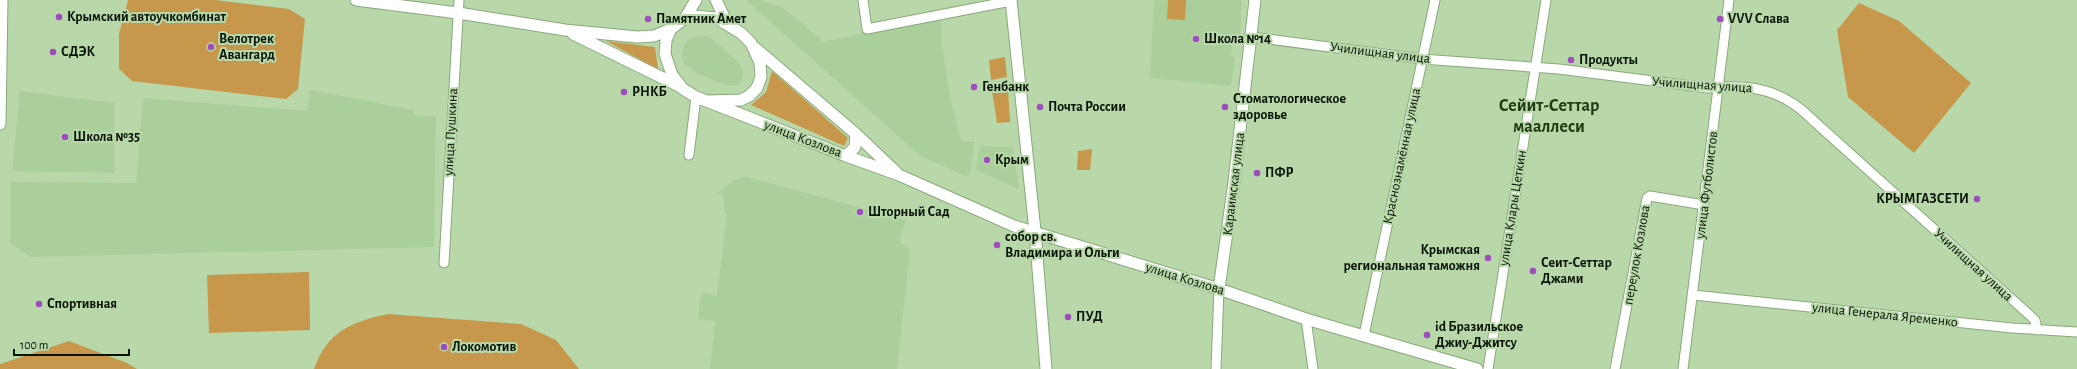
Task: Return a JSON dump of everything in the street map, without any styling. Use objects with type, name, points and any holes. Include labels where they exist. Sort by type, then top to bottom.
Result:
[{"type":"main road","points":[[0,124],[2,0]]},
{"type":"main road","points":[[356,0],[458,13],[565,30],[637,38],[654,36],[671,29],[685,18],[696,0]]},
{"type":"main road","points":[[716,0],[727,24]]},
{"type":"main road","points":[[1011,0],[1035,232],[1046,369]]},
{"type":"main road","name":"Караимская улица","points":[[1219,289],[1252,36],[1255,0]]},
{"type":"main road","points":[[565,30],[683,89],[696,97],[707,101],[741,100],[756,88],[761,77],[760,63],[751,44],[727,24],[706,16],[685,18]]},
{"type":"main road","points":[[671,29],[666,40],[665,54],[672,75],[683,89]]},
{"type":"main road","name":"улица Козлова","points":[[751,44],[856,134],[899,175]]},
{"type":"main road","name":"улица Козлова","points":[[707,101],[846,156],[899,175],[1014,226],[1133,264],[1219,289],[1306,319],[1364,334],[1477,369]]},
{"type":"main road","points":[[846,156],[855,147],[856,134]]},
{"type":"street","name":"улица Пушкина","points":[[444,263],[459,0]]},
{"type":"street","points":[[863,0],[867,29],[1011,0]]},
{"type":"street","name":"Краснознамённая улица","points":[[1364,334],[1435,0]]},
{"type":"street","name":"улица Клары Цеткин","points":[[1488,369],[1546,0]]},
{"type":"street","name":"улица Футболистов","points":[[1683,369],[1729,0]]},
{"type":"street","name":"Училищная улица","points":[[1252,36],[1422,59],[1535,68],[1693,86],[1746,86],[1769,92],[1792,103],[2035,320],[2037,330]]},
{"type":"street","points":[[689,155],[696,97]]},
{"type":"street","name":"переулок Козлова","points":[[1615,369],[1647,198],[1650,196],[1704,205]]},
{"type":"street","name":"Караимская улица","points":[[1216,369],[1219,289]]},
{"type":"street","name":"улица Генерала Яременко","points":[[1693,295],[2037,330],[2077,332]]},
{"type":"street","points":[[1306,319],[1313,369]]},
{"type":"shaded area","name":"Велотрек Авангард","points":[[128,0],[215,0],[289,9],[305,19],[298,89],[286,99],[132,81],[119,69],[119,34]]},
{"type":"shaded area","points":[[746,0],[760,0],[784,8],[821,39],[822,42],[941,17],[941,38],[950,97],[961,141],[975,142],[970,171],[967,177],[919,155]]},
{"type":"shaded area","name":"Школа №14","points":[[1154,0],[1242,0],[1240,45],[1232,45],[1231,56],[1235,57],[1231,86],[1150,78]]},
{"type":"shaded area","points":[[1168,0],[1186,0],[1185,20],[1167,19]]},
{"type":"shaded area","points":[[1859,3],[1899,21],[1971,83],[1914,153],[1848,97],[1837,30]]},
{"type":"shaded area","points":[[699,35],[710,37],[740,64],[743,70],[742,81],[735,86],[726,85],[698,74],[684,63],[682,56],[684,44],[688,40]]},
{"type":"shaded area","points":[[606,41],[655,47],[658,69]]},
{"type":"shaded area","points":[[1005,57],[1007,77],[991,80],[989,60]]},
{"type":"shaded area","points":[[772,71],[848,138],[844,146],[751,105],[766,92]]},
{"type":"shaded area","points":[[1008,89],[1010,122],[997,123],[992,91]]},
{"type":"shaded area","points":[[310,90],[413,110],[413,115],[436,116],[434,247],[31,257],[10,243],[11,182],[136,183],[143,98],[307,111]]},
{"type":"shaded area","name":"Школа №35","points":[[20,91],[114,103],[114,173],[12,171]]},
{"type":"shaded area","points":[[980,146],[1013,147],[1019,189],[976,170]]},
{"type":"shaded area","points":[[1092,149],[1090,170],[1077,170],[1078,151]]},
{"type":"shaded area","points":[[747,177],[906,220],[899,241],[910,250],[897,369],[710,369],[715,321],[698,319],[701,293],[717,295],[727,215],[725,214],[723,194],[715,195],[736,179]]},
{"type":"shaded area","points":[[309,272],[310,330],[209,333],[207,275]]},
{"type":"shaded area","name":"Локомотив","points":[[388,314],[521,324],[556,340],[579,369],[314,369],[326,346],[342,330],[363,321]]},
{"type":"shaded area","points":[[69,341],[127,363],[137,369],[0,369],[0,364]]},
{"type":"place","name":"Крымский автоучкомбинат","points":[[59,17]]},
{"type":"place","name":"Памятник Амет","points":[[648,19]]},
{"type":"place","name":"VVV Слава","points":[[1720,19]]},
{"type":"place","name":"Школа №14","points":[[1196,39]]},
{"type":"place","name":"Велотрек Авангард","points":[[211,47]]},
{"type":"place","name":"СДЭК","points":[[53,52]]},
{"type":"place","name":"Продукты","points":[[1571,60]]},
{"type":"place","name":"Генбанк","points":[[974,87]]},
{"type":"place","name":"РНКБ","points":[[624,92]]},
{"type":"place","name":"Почта России","points":[[1040,107]]},
{"type":"place","name":"Стоматологическое здоровье","points":[[1225,107]]},
{"type":"place","name":"Школа №35","points":[[65,137]]},
{"type":"place","name":"Крым","points":[[987,160]]},
{"type":"place","name":"ПФР","points":[[1257,173]]},
{"type":"place","name":"КРЫМГАЗСЕТИ","points":[[1977,199]]},
{"type":"place","name":"Шторный Сад","points":[[860,212]]},
{"type":"place","name":"собор св. Владимира и Ольги","points":[[997,245]]},
{"type":"place","name":"Крымская региональная таможня","points":[[1488,258]]},
{"type":"place","name":"Сеит-Сеттар Джами","points":[[1533,271]]},
{"type":"place","name":"Спортивная","points":[[39,304]]},
{"type":"place","name":"ПУД","points":[[1068,317]]},
{"type":"place","name":"id Бразильское Джиу-Джитсу","points":[[1427,335]]},
{"type":"place","name":"Локомотив","points":[[444,347]]},
{"type":"district","name":"Сейит-Сеттар мааллеси","points":[[1549,116]]}]
